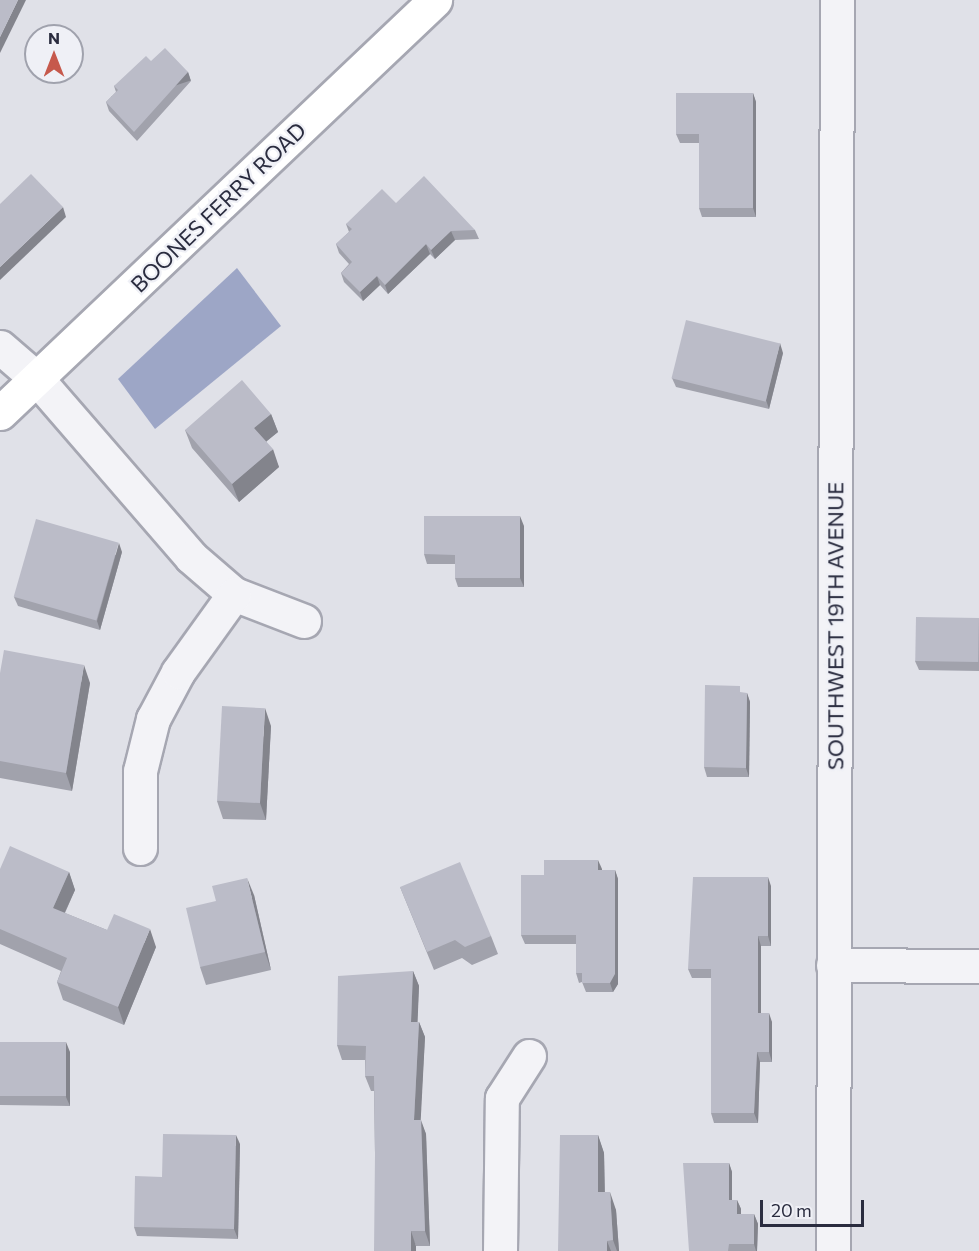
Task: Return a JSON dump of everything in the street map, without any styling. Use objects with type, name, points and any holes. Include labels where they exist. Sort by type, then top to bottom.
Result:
[{"type":"main road","name":"BOONES FERRY ROAD","points":[[0,413],[435,0]]},
{"type":"street","name":"SOUTHWEST 19TH AVENUE","points":[[833,1251],[837,0]]},
{"type":"street","points":[[0,346],[37,379],[191,557],[234,594],[304,621]]},
{"type":"street","points":[[140,848],[140,771],[153,719],[178,672],[234,594]]},
{"type":"street","points":[[834,965],[979,966]]},
{"type":"street","points":[[500,1251],[502,1098],[529,1056]]},
{"type":"water","points":[[237,268],[281,326],[155,429],[118,379]]},
{"type":"building","points":[[0,0],[18,0],[0,37]]},
{"type":"building","points":[[165,48],[188,72],[134,132],[106,102],[118,90],[114,86],[146,56],[151,61]]},
{"type":"building","points":[[676,93],[753,93],[753,208],[699,208],[699,134],[676,134]]},
{"type":"building","points":[[31,174],[63,207],[0,267],[0,204]]},
{"type":"building","points":[[424,176],[475,230],[451,231],[431,250],[426,244],[385,285],[377,276],[360,292],[341,273],[352,262],[336,244],[352,229],[346,224],[382,189],[396,203]]},
{"type":"building","points":[[686,320],[780,343],[766,402],[671,378]]},
{"type":"building","points":[[242,380],[271,414],[254,428],[273,449],[232,484],[185,430]]},
{"type":"building","points":[[424,516],[520,516],[520,578],[455,578],[455,555],[424,554]]},
{"type":"building","points":[[36,519],[119,543],[96,621],[14,597]]},
{"type":"building","points":[[916,617],[979,618],[978,662],[915,661]]},
{"type":"building","points":[[4,650],[84,665],[66,773],[0,761],[0,673]]},
{"type":"building","points":[[705,685],[740,686],[740,692],[747,693],[746,768],[704,767]]},
{"type":"building","points":[[222,706],[265,708],[260,803],[217,801]]},
{"type":"building","points":[[10,846],[69,872],[53,908],[107,930],[114,914],[150,929],[118,1007],[57,982],[67,958],[0,929],[0,869]]},
{"type":"building","points":[[544,860],[598,860],[598,870],[615,870],[615,974],[610,983],[582,983],[582,973],[576,973],[576,935],[521,935],[521,875],[544,875]]},
{"type":"building","points":[[460,862],[491,936],[465,947],[455,940],[427,952],[400,887]]},
{"type":"building","points":[[693,877],[768,877],[768,936],[758,936],[758,1013],[769,1013],[769,1052],[757,1052],[754,1113],[711,1113],[711,969],[688,969]]},
{"type":"building","points":[[247,878],[265,952],[200,967],[186,908],[216,901],[212,886]]},
{"type":"building","points":[[413,971],[411,1022],[419,1022],[414,1120],[421,1120],[425,1231],[411,1231],[411,1251],[374,1251],[374,1076],[365,1076],[366,1046],[337,1045],[338,976]]},
{"type":"building","points":[[0,1042],[66,1042],[66,1096],[0,1096]]},
{"type":"building","points":[[163,1134],[236,1135],[234,1229],[134,1227],[135,1176],[162,1177]]},
{"type":"building","points":[[560,1135],[598,1135],[598,1192],[610,1192],[613,1240],[607,1241],[607,1251],[558,1251]]},
{"type":"building","points":[[683,1163],[729,1163],[729,1200],[737,1200],[737,1214],[754,1214],[754,1244],[729,1244],[728,1251],[689,1251]]}]
